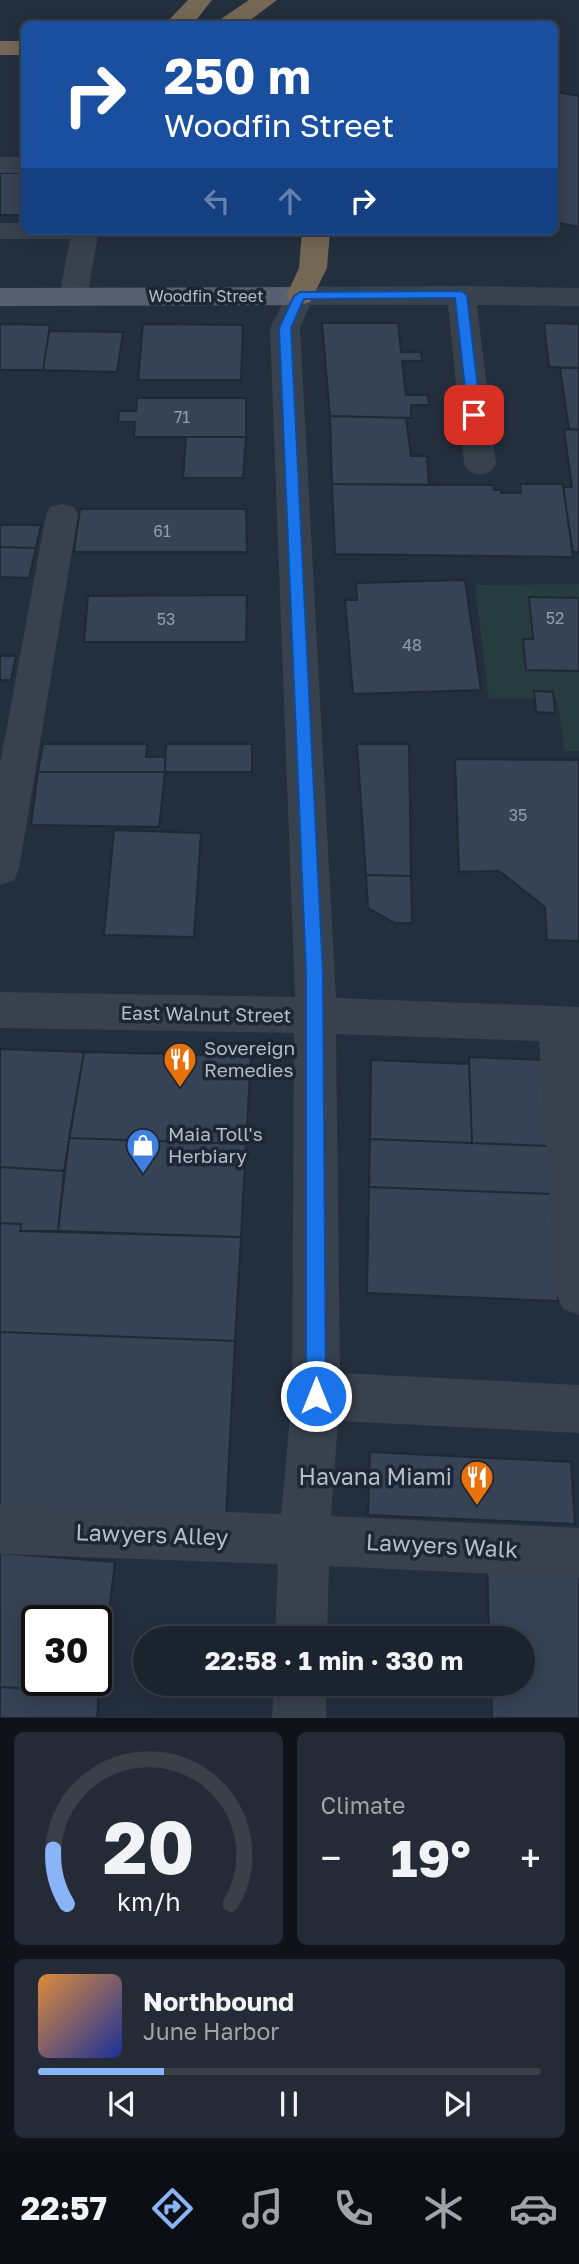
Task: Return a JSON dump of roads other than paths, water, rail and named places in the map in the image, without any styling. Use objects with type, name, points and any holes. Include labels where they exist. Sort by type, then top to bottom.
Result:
[{"type":"highway","points":[[182,21],[200,0]]},
{"type":"highway","points":[[234,21],[265,0]]},
{"type":"highway","points":[[266,21],[276,0]]},
{"type":"highway","points":[[0,48],[21,48]]},
{"type":"highway","points":[[0,66],[21,66]]},
{"type":"highway","points":[[300,296],[313,268],[316,235]]},
{"type":"main road","name":"Woodfin Street","points":[[0,298],[300,296]]},
{"type":"street","points":[[0,164],[21,165]]},
{"type":"street","points":[[0,231],[21,231]]},
{"type":"street","points":[[73,297],[84,235]]},
{"type":"street","points":[[461,295],[480,464]]},
{"type":"street","points":[[300,296],[285,328],[315,973],[316,1396],[304,1540],[301,1626]]},
{"type":"street","name":"Woodfin Street","points":[[300,296],[579,297]]},
{"type":"street","points":[[0,869],[62,515]]},
{"type":"street","name":"East Walnut Street","points":[[0,1010],[313,1015],[569,1025]]},
{"type":"street","points":[[569,1025],[579,1293]]},
{"type":"street","points":[[316,1396],[579,1409]]},
{"type":"street","name":"Lawyers Alley","points":[[0,1529],[304,1540]]},
{"type":"street","name":"Lawyers Walk","points":[[304,1540],[579,1553]]},
{"type":"street","points":[[299,1718],[300,1696]]},
{"type":"place","name":"Sovereign Remedies","points":[[180,1089]]},
{"type":"place","name":"Maia Toll's Herbiary","points":[[143,1175]]},
{"type":"place","name":"Havana Miami","points":[[477,1507]]}]
